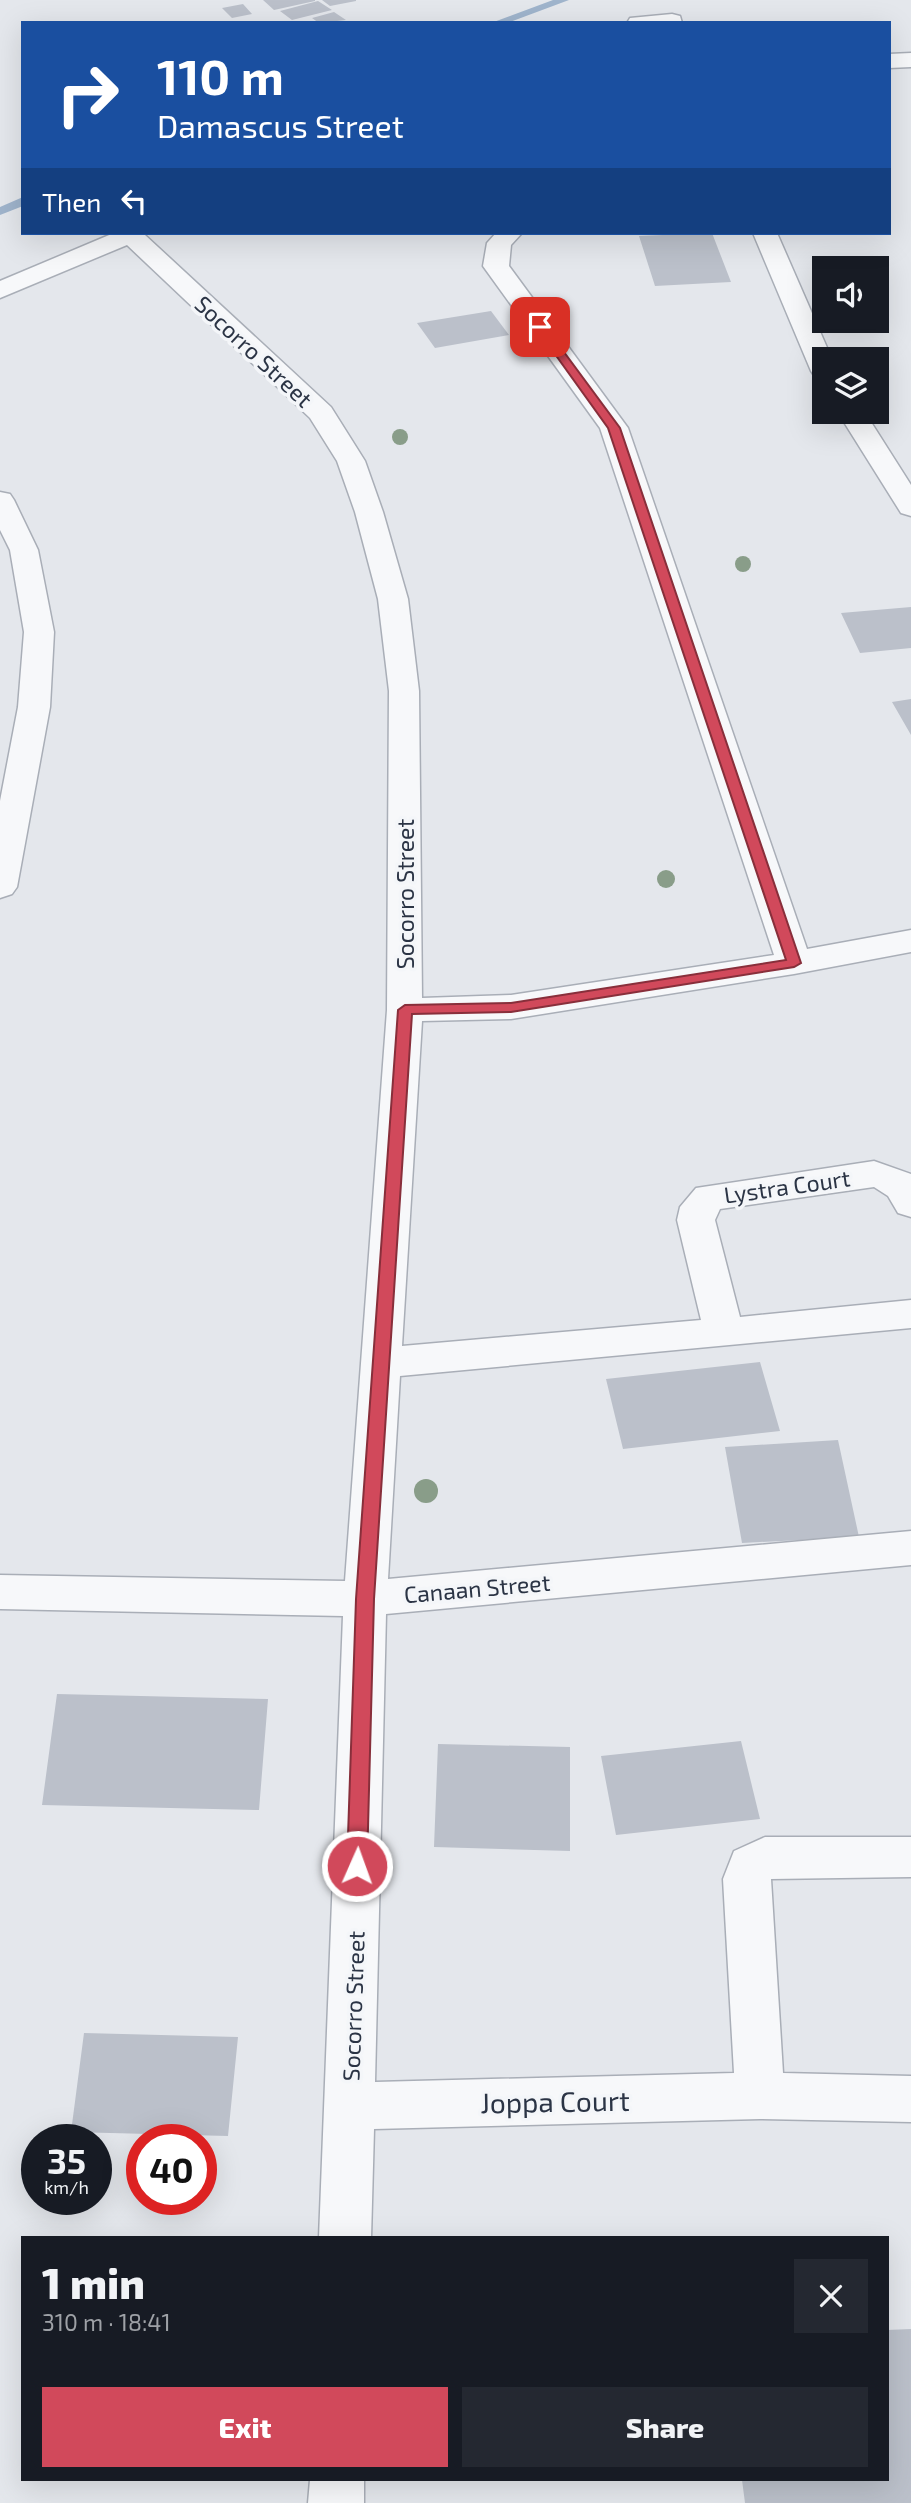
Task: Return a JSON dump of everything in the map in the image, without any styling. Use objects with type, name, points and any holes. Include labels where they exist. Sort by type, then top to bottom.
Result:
[{"type":"street","points":[[649,21],[676,16]]},
{"type":"street","points":[[891,61],[911,60]]},
{"type":"street","points":[[0,290],[130,235]]},
{"type":"street","name":"Socorro Street","points":[[133,235],[321,413],[351,461],[369,512],[393,599],[404,691],[405,1010],[365,1599],[345,2236]]},
{"type":"street","points":[[508,235],[499,243],[496,266],[614,428],[794,963]]},
{"type":"street","points":[[766,235],[814,347]]},
{"type":"street","points":[[859,424],[908,498]]},
{"type":"street","points":[[0,500],[24,550],[39,632],[34,706],[0,887]]},
{"type":"street","points":[[405,1010],[511,1007],[794,963],[911,941]]},
{"type":"street","name":"Lystra Court","points":[[724,1333],[696,1220],[699,1207],[709,1197],[874,1174],[891,1178],[904,1187],[911,1204]]},
{"type":"street","points":[[381,1363],[911,1314]]},
{"type":"street","name":"Canaan Street","points":[[0,1592],[365,1599],[911,1548]]},
{"type":"street","points":[[760,2096],[747,1879],[751,1865],[765,1857],[911,1857]]},
{"type":"street","name":"Joppa Court","points":[[349,2106],[760,2096],[911,2099]]},
{"type":"street","points":[[336,2503],[337,2481]]},
{"type":"building","points":[[263,0],[315,0],[315,1],[274,10]]},
{"type":"building","points":[[322,0],[356,0],[356,1],[330,6]]},
{"type":"building","points":[[318,1],[332,10],[292,20],[280,11]]},
{"type":"building","points":[[243,4],[252,14],[232,18],[222,8]]},
{"type":"building","points":[[334,12],[346,20],[316,21],[312,18]]},
{"type":"building","points":[[713,235],[731,282],[655,286],[639,236]]},
{"type":"building","points":[[491,311],[509,335],[435,348],[417,323]]},
{"type":"building","points":[[911,607],[911,648],[860,653],[841,613]]},
{"type":"building","points":[[911,699],[911,735],[892,702]]},
{"type":"building","points":[[760,1362],[780,1431],[623,1449],[606,1379]]},
{"type":"building","points":[[838,1440],[859,1537],[742,1543],[725,1447]]},
{"type":"building","points":[[57,1694],[268,1699],[259,1810],[42,1805]]},
{"type":"building","points":[[741,1741],[760,1819],[616,1835],[601,1756]]},
{"type":"building","points":[[438,1744],[570,1747],[570,1851],[434,1847]]},
{"type":"building","points":[[84,2033],[238,2037],[228,2136],[217,2136],[217,2124],[126,2124],[126,2133],[112,2133],[112,2124],[72,2124]]},
{"type":"building","points":[[911,2329],[911,2503],[745,2503],[742,2481],[889,2481],[889,2330]]},
{"type":"waterway","points":[[502,21],[564,0]]},
{"type":"waterway","points":[[0,211],[21,202]]},
{"type":"route","points":[[357,1866],[365,1599],[405,1010],[511,1007],[794,963],[614,428],[540,327]]}]
